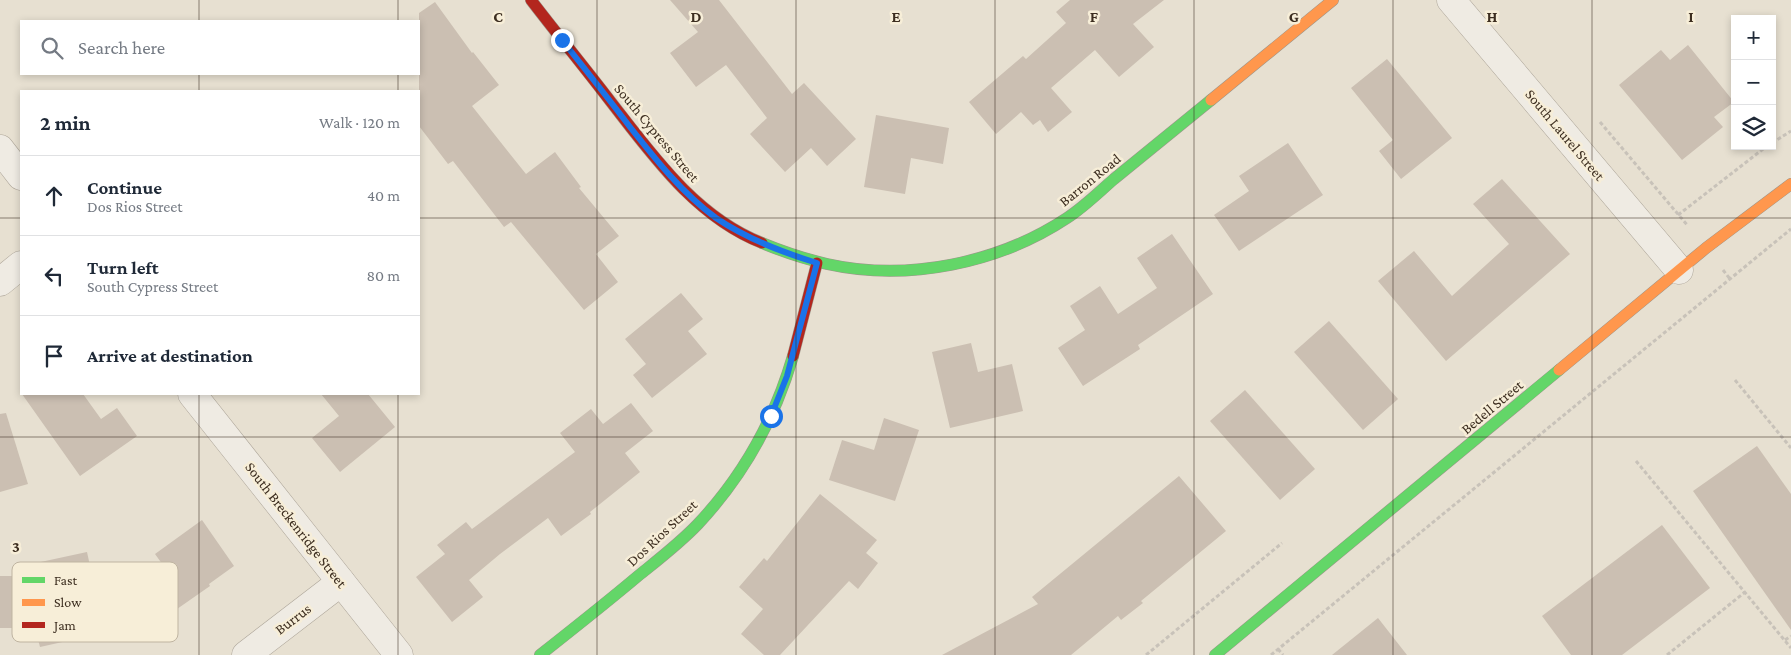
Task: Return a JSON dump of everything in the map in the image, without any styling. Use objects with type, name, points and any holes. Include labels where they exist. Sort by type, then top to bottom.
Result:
[{"type":"street","name":"South Cypress Street","points":[[530,0],[673,180],[694,200],[716,218],[764,245],[817,263]]},
{"type":"street","name":"Barron Road","points":[[817,263],[848,268],[914,270],[980,258],[1040,234],[1068,217],[1333,0]]},
{"type":"street","name":"South Laurel Street","points":[[1451,0],[1679,270]]},
{"type":"street","points":[[0,149],[20,175]]},
{"type":"street","name":"Bedell Street","points":[[1215,655],[1679,270],[1791,184]]},
{"type":"street","name":"Dos Rios Street","points":[[540,655],[684,538],[730,484],[750,454],[771,416],[787,376],[817,263]]},
{"type":"street","points":[[0,282],[20,265]]},
{"type":"street","name":"South Breckenridge Street","points":[[202,397],[341,582],[399,655]]},
{"type":"street","name":"Burrus","points":[[246,655],[341,582]]},
{"type":"path","points":[[1600,122],[1690,228]]},
{"type":"path","points":[[1776,140],[1791,131]]},
{"type":"path","points":[[1678,215],[1763,150]]},
{"type":"path","points":[[1272,655],[1791,229]]},
{"type":"path","points":[[1735,380],[1791,448]]},
{"type":"path","points":[[1636,461],[1791,648]]},
{"type":"path","points":[[1146,655],[1282,543]]},
{"type":"path","points":[[1667,655],[1745,592]]},
{"type":"path","points":[[1785,640],[1791,636]]},
{"type":"path","points":[[1278,649],[1283,655]]},
{"type":"building","points":[[670,0],[719,0],[792,94],[804,83],[856,139],[827,166],[811,148],[785,172],[750,134],[767,118],[726,65],[696,87],[670,53],[698,32]]},
{"type":"building","points":[[1070,0],[1164,0],[1133,24],[1154,47],[1119,77],[1095,50],[1051,88],[1072,112],[1048,132],[1040,120],[1033,125],[1021,112],[996,134],[969,102],[1023,56],[1026,59],[1066,23],[1056,12]]},
{"type":"building","points":[[435,2],[472,53],[499,85],[472,106],[526,174],[555,152],[581,187],[579,188],[619,236],[596,254],[618,282],[584,310],[511,222],[504,227],[453,161],[448,164],[420,127],[419,13]]},
{"type":"building","points":[[1688,45],[1731,98],[1731,104],[1714,117],[1723,127],[1682,160],[1619,85],[1661,50],[1670,60]]},
{"type":"building","points":[[1387,59],[1452,138],[1401,179],[1379,151],[1393,140],[1351,88]]},
{"type":"building","points":[[876,115],[949,128],[943,164],[911,158],[905,194],[864,187]]},
{"type":"building","points":[[1288,143],[1323,195],[1239,251],[1214,215],[1249,191],[1239,176]]},
{"type":"building","points":[[1502,179],[1570,254],[1446,361],[1378,281],[1414,251],[1452,296],[1509,244],[1473,204]]},
{"type":"building","points":[[1172,234],[1213,294],[1138,345],[1140,349],[1083,386],[1058,348],[1085,330],[1070,306],[1100,286],[1118,314],[1157,288],[1137,258]]},
{"type":"building","points":[[681,293],[703,319],[688,331],[707,354],[652,398],[633,375],[646,364],[625,339]]},
{"type":"building","points":[[1329,321],[1398,399],[1363,430],[1294,352]]},
{"type":"building","points":[[971,343],[978,372],[1012,364],[1023,411],[950,428],[932,352]]},
{"type":"building","points":[[1245,390],[1315,469],[1280,500],[1210,421]]},
{"type":"building","points":[[23,395],[84,395],[101,419],[117,408],[137,436],[80,476]]},
{"type":"building","points":[[322,395],[369,395],[395,427],[340,472],[312,438],[339,416]]},
{"type":"building","points":[[631,403],[653,431],[625,453],[640,472],[590,512],[591,514],[561,536],[548,518],[500,554],[469,580],[483,597],[452,622],[416,577],[445,554],[437,545],[466,522],[472,529],[575,452],[560,433],[591,409],[603,424]]},
{"type":"building","points":[[6,413],[28,484],[0,492],[0,414]]},
{"type":"building","points":[[884,418],[919,430],[895,501],[829,480],[842,440],[874,450]]},
{"type":"building","points":[[1757,446],[1791,494],[1791,630],[1693,491]]},
{"type":"building","points":[[1179,476],[1226,531],[1141,601],[1143,603],[1121,620],[1118,616],[1071,655],[942,655],[1038,604],[1032,597]]},
{"type":"building","points":[[820,494],[877,540],[866,553],[878,563],[858,589],[849,581],[780,655],[764,655],[741,634],[763,609],[739,587],[764,558],[767,561]]},
{"type":"building","points":[[202,520],[234,566],[178,608],[178,562],[161,562],[155,554]]},
{"type":"building","points":[[1662,525],[1710,588],[1622,655],[1571,655],[1542,616]]},
{"type":"building","points":[[87,552],[89,562],[41,562]]},
{"type":"building","points":[[0,576],[12,576],[12,628],[0,628]]},
{"type":"building","points":[[1378,618],[1407,655],[1332,655]]},
{"type":"building","points":[[39,642],[62,642],[40,647]]},
{"type":"traffic: fast","points":[[762,243],[827,264],[889,271],[952,265],[983,257],[1012,247],[1040,234],[1073,214],[1211,100]]},
{"type":"traffic: fast","points":[[540,655],[677,544],[714,506],[756,445],[777,402],[793,356]]},
{"type":"traffic: fast","points":[[1215,655],[1559,370]]},
{"type":"traffic: slow","points":[[1211,100],[1333,0]]},
{"type":"traffic: slow","points":[[1559,370],[1706,248],[1791,184]]},
{"type":"traffic: jam","points":[[531,0],[643,143],[678,183],[716,218],[738,232],[762,243]]},
{"type":"traffic: jam","points":[[793,356],[817,263]]},
{"type":"route","points":[[562,40],[673,180],[694,200],[716,218],[764,245],[817,263],[787,376],[771,416]]}]
